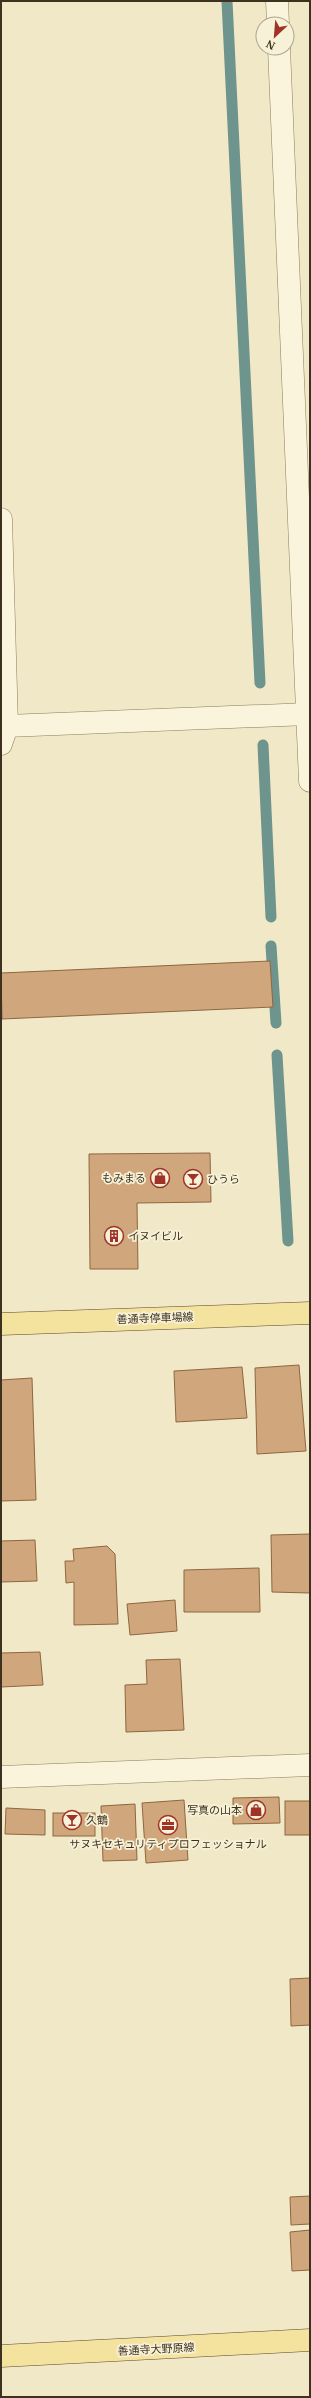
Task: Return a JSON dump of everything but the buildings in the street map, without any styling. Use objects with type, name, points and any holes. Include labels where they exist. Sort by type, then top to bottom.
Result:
[{"type":"main road","name":"善通寺停車場線","points":[[1,1324],[310,1313]]},
{"type":"main road","name":"善通寺大野原線","points":[[1,2356],[310,2340]]},
{"type":"street","points":[[277,1],[278,16]]},
{"type":"street","points":[[279,56],[310,781]]},
{"type":"street","points":[[1,520],[4,735],[308,714]]},
{"type":"street","points":[[1,1777],[310,1765]]},
{"type":"waterway","points":[[227,1],[260,683]]},
{"type":"waterway","points":[[263,745],[271,917]]},
{"type":"waterway","points":[[271,946],[276,1023]]},
{"type":"waterway","points":[[277,1055],[288,1241]]},
{"type":"place","name":"もみまる","points":[[160,1178]]},
{"type":"place","name":"ひうら","points":[[193,1179]]},
{"type":"place","name":"イヌイビル","points":[[114,1236]]},
{"type":"place","name":"写真の山本","points":[[256,1810]]},
{"type":"place","name":"久鶴","points":[[72,1820]]},
{"type":"place","name":"サヌキセキュリティプロフェッショナル","points":[[168,1825]]}]
